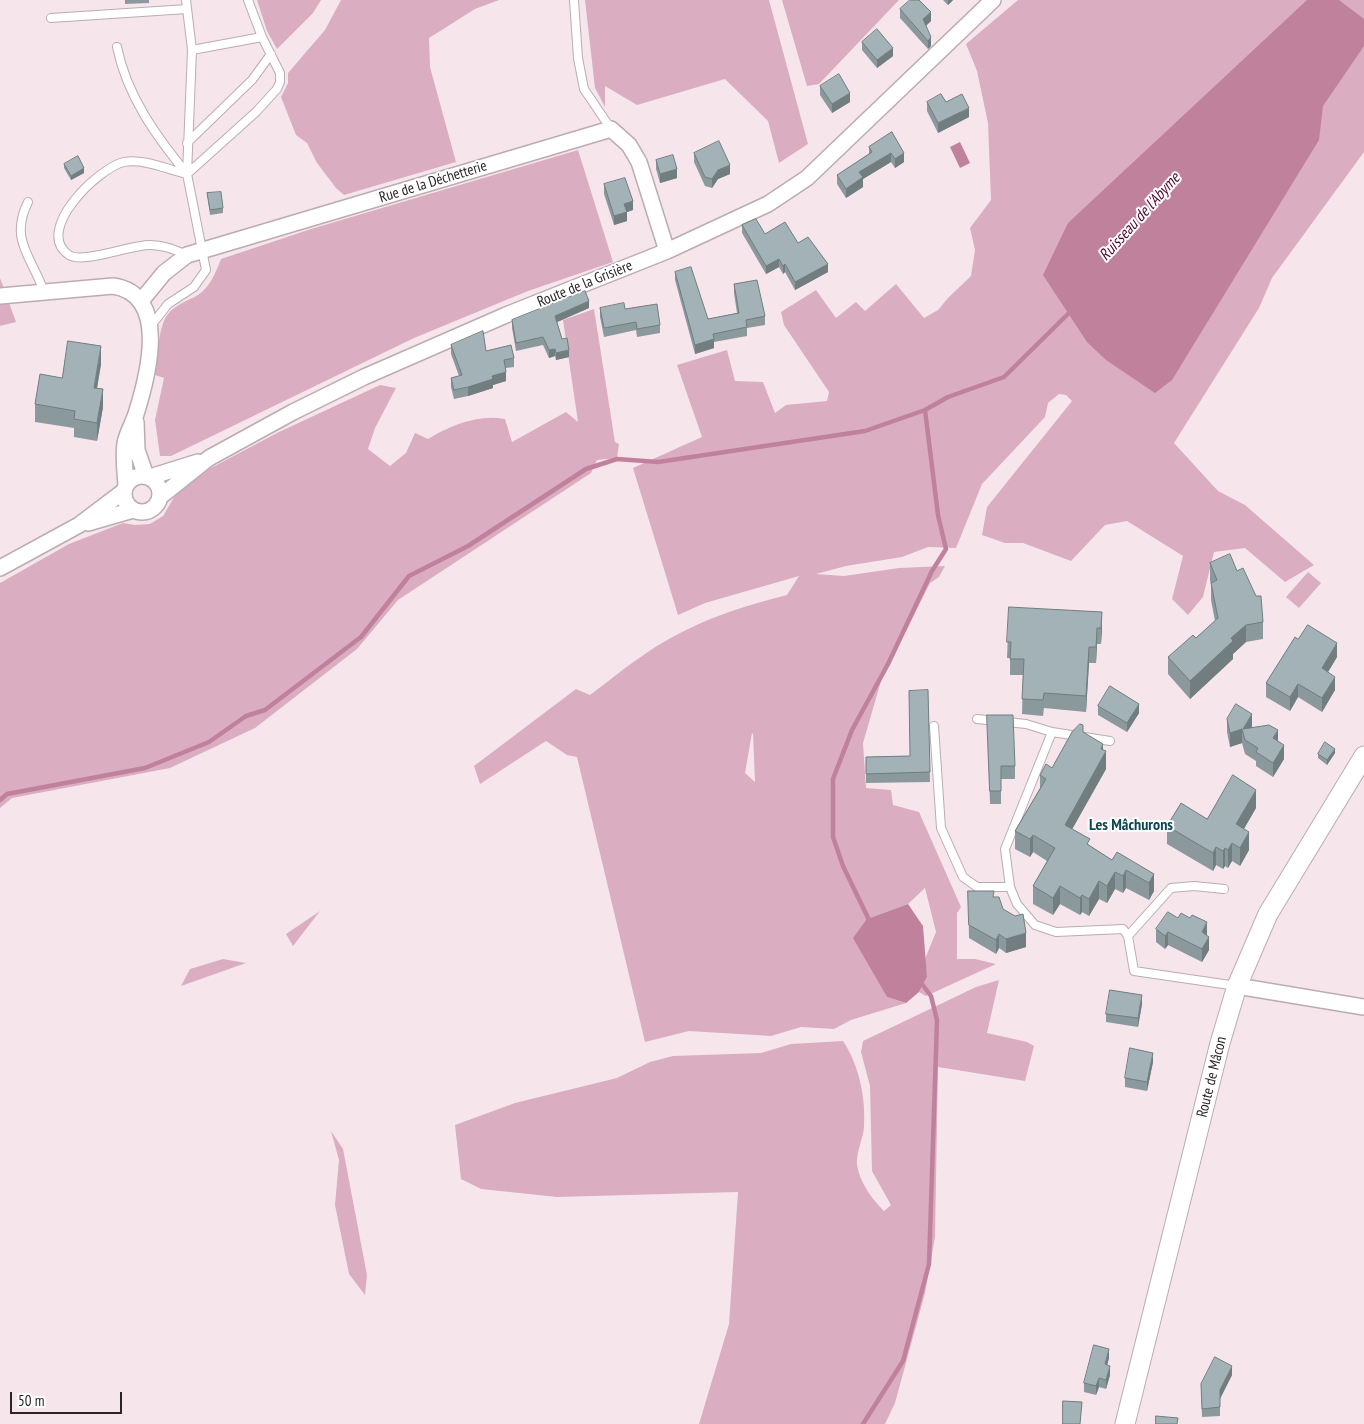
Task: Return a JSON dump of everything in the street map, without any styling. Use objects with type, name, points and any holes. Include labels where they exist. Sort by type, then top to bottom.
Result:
[{"type":"street","name":"Route de la Grisière","points":[[79,525],[133,510],[140,512],[153,508],[160,497],[209,458],[293,412],[372,373],[506,315],[667,251],[768,204],[807,178],[993,0]]},
{"type":"street","name":"Rue de la Déchetterie","points":[[141,301],[164,273],[187,255],[611,129]]},
{"type":"street","points":[[611,129],[629,145],[639,162],[667,251]]},
{"type":"street","points":[[0,296],[113,286],[126,288],[141,301],[150,327],[150,347],[136,413],[124,450],[126,502],[133,510]]},
{"type":"street","points":[[136,413],[137,450],[148,477],[158,485],[160,497]]},
{"type":"street","name":"Route de la Grisière","points":[[0,568],[79,525],[125,488],[135,477],[148,477],[209,458]]},
{"type":"street","name":"Route de Mâcon","points":[[1125,1424],[1220,1043],[1237,986],[1268,914],[1364,756]]},
{"type":"street","points":[[1237,986],[1364,1007]]},
{"type":"lane","points":[[150,327],[168,304],[194,287],[206,270],[187,174],[192,50],[186,0]]},
{"type":"lane","points":[[187,174],[277,89],[280,82],[280,73],[262,37],[248,0]]},
{"type":"lane","points":[[574,0],[578,58],[584,89],[611,129]]},
{"type":"lane","points":[[51,18],[187,9]]},
{"type":"lane","points":[[192,50],[262,37]]},
{"type":"lane","points":[[118,47],[121,66],[134,98],[160,140],[187,174]]},
{"type":"lane","points":[[187,143],[252,80],[271,54]]},
{"type":"lane","points":[[187,174],[132,162],[116,165],[104,173],[70,205],[59,227],[62,247],[67,254],[75,258],[83,259],[115,250],[152,245],[173,249],[187,255]]},
{"type":"lane","points":[[28,202],[20,221],[20,235],[22,246],[44,292]]},
{"type":"lane","points":[[976,719],[1026,724],[1052,732],[1110,741]]},
{"type":"lane","points":[[934,726],[941,828],[964,877],[977,887],[1010,887]]},
{"type":"lane","points":[[1052,732],[1005,849],[1010,887],[1017,904],[1035,925],[1056,932],[1123,929],[1128,936],[1134,971],[1237,986]]},
{"type":"lane","points":[[1128,936],[1170,888],[1194,886],[1224,889]]},
{"type":"shaded area","points":[[257,0],[321,0],[313,13],[277,49],[267,31]]},
{"type":"shaded area","points":[[341,0],[499,0],[475,9],[429,38],[430,67],[456,162],[344,195],[336,188],[317,163],[307,143],[296,135],[281,97],[288,83],[288,73],[325,30]]},
{"type":"shaded area","points":[[585,0],[769,0],[808,144],[779,163],[768,121],[725,79],[637,105],[605,86],[605,107],[595,88]]},
{"type":"shaded area","points":[[782,0],[899,0],[819,84],[807,86]]},
{"type":"shaded area","points":[[1018,0],[1364,0],[1364,152],[1272,278],[1259,308],[1174,443],[1218,491],[1245,505],[1314,565],[1285,582],[1245,548],[1214,552],[1203,597],[1188,615],[1172,599],[1183,556],[1127,521],[1105,525],[1071,561],[1023,543],[1005,543],[982,535],[987,507],[1072,401],[1066,395],[1059,394],[1048,403],[1045,417],[982,484],[956,548],[928,547],[902,557],[846,566],[816,574],[844,576],[899,568],[945,566],[939,577],[930,583],[881,681],[863,743],[866,788],[891,790],[893,805],[919,812],[961,907],[957,913],[957,959],[975,959],[996,964],[926,996],[919,992],[927,977],[925,959],[936,932],[925,888],[908,904],[867,919],[887,997],[906,1003],[851,1020],[834,1029],[801,1027],[771,1036],[689,1031],[645,1042],[577,757],[567,755],[546,741],[480,784],[474,766],[576,689],[590,695],[646,653],[670,638],[733,610],[787,595],[799,576],[705,603],[678,615],[633,468],[702,437],[677,365],[727,350],[735,381],[763,382],[775,413],[786,405],[827,401],[829,392],[784,325],[781,312],[816,290],[836,318],[856,302],[865,311],[896,284],[924,318],[938,310],[971,276],[975,250],[970,228],[991,200],[988,123],[977,71],[966,44]],"holes":[[[753,734],[755,782],[745,773]]]},
{"type":"shaded area","points":[[578,150],[613,262],[528,291],[414,338],[171,456],[160,456],[155,420],[164,378],[155,375],[164,320],[178,305],[198,295],[206,288],[215,274],[221,259],[311,229]]},
{"type":"shaded area","points":[[0,278],[16,322],[0,326]]},
{"type":"shaded area","points":[[594,309],[615,442],[619,444],[617,458],[597,460],[591,473],[398,600],[357,649],[255,728],[170,768],[12,798],[0,808],[0,583],[69,544],[123,523],[135,525],[150,524],[163,516],[176,494],[209,469],[279,432],[380,385],[396,388],[375,428],[368,449],[390,466],[406,453],[415,433],[428,439],[455,425],[475,419],[495,418],[505,419],[512,442],[566,412],[578,422],[563,320]]},
{"type":"shaded area","points":[[1308,572],[1321,583],[1299,608],[1286,597]]},
{"type":"shaded area","points":[[320,911],[293,946],[286,934]]},
{"type":"shaded area","points":[[223,959],[246,963],[181,986],[190,969]]},
{"type":"shaded area","points":[[999,980],[987,1033],[1027,1042],[1034,1046],[1025,1081],[938,1067],[935,1237],[925,1293],[895,1403],[885,1424],[699,1424],[729,1324],[738,1192],[557,1197],[481,1189],[461,1179],[455,1125],[515,1103],[617,1078],[650,1062],[673,1056],[761,1053],[791,1044],[843,1041],[849,1050],[857,1071],[864,1105],[864,1127],[857,1165],[867,1190],[884,1211],[891,1205],[872,1171],[870,1086],[861,1052],[863,1041],[976,987]]},
{"type":"shaded area","points":[[331,1131],[343,1149],[367,1275],[365,1295],[349,1274],[335,1205],[339,1160]]},
{"type":"water","name":"Ruisseau de l'Abyme","points":[[1307,0],[1339,0],[1364,19],[1364,46],[1323,106],[1319,140],[1172,380],[1155,393],[1106,360],[1087,342],[1043,275],[1068,223]]},
{"type":"water","points":[[960,142],[970,163],[960,168],[950,147]]},
{"type":"water","points":[[908,904],[923,926],[927,977],[919,992],[906,1003],[887,997],[853,938],[867,919]]},
{"type":"building","points":[[910,0],[919,0],[931,12],[923,19],[931,37],[928,41],[900,9]]},
{"type":"building","points":[[877,29],[893,48],[877,60],[862,42]]},
{"type":"building","points":[[839,74],[850,93],[832,104],[820,86]]},
{"type":"building","points":[[941,94],[946,102],[962,94],[969,108],[938,123],[927,102]]},
{"type":"building","points":[[892,132],[904,153],[895,159],[891,153],[859,172],[863,177],[846,189],[837,175],[872,152],[869,147]]},
{"type":"building","points":[[719,141],[730,165],[718,170],[712,179],[705,177],[694,153]]},
{"type":"building","points":[[673,155],[677,169],[660,174],[656,160]]},
{"type":"building","points":[[78,156],[84,168],[71,176],[64,164]]},
{"type":"building","points":[[625,178],[633,201],[624,204],[627,212],[614,216],[604,184]]},
{"type":"building","points":[[221,192],[223,208],[210,210],[207,193]]},
{"type":"building","points":[[756,219],[765,234],[785,222],[798,243],[808,237],[828,264],[795,282],[785,264],[783,266],[779,259],[766,266],[742,225]]},
{"type":"building","points":[[691,267],[708,319],[739,313],[734,284],[757,280],[765,316],[746,320],[747,327],[713,334],[714,339],[695,345],[675,272]]},
{"type":"building","points":[[585,291],[589,301],[555,316],[562,339],[567,338],[569,350],[556,353],[555,349],[549,350],[543,337],[516,343],[512,320]]},
{"type":"building","points":[[624,303],[625,309],[657,304],[660,325],[637,329],[636,322],[604,328],[600,308]]},
{"type":"building","points":[[483,331],[486,351],[511,345],[514,358],[504,360],[506,372],[492,376],[493,379],[454,390],[451,378],[462,375],[451,345]]},
{"type":"building","points":[[68,341],[101,346],[94,388],[103,389],[97,423],[74,419],[75,411],[35,404],[40,374],[62,378]]},
{"type":"building","points":[[1230,554],[1237,571],[1243,568],[1256,596],[1261,596],[1263,622],[1246,625],[1231,638],[1233,641],[1190,681],[1168,657],[1193,635],[1196,638],[1218,618],[1211,583],[1217,580],[1210,563]]},
{"type":"building","points":[[1009,607],[1102,612],[1101,628],[1097,628],[1096,647],[1089,647],[1086,696],[1044,693],[1043,700],[1022,699],[1024,659],[1010,659],[1011,642],[1007,642]]},
{"type":"building","points":[[1308,625],[1337,643],[1322,668],[1335,677],[1322,698],[1298,684],[1290,697],[1266,683],[1295,637],[1298,639]]},
{"type":"building","points":[[1110,686],[1139,704],[1127,723],[1098,706]]},
{"type":"building","points":[[928,690],[930,772],[866,774],[866,757],[910,756],[909,691]]},
{"type":"building","points":[[1236,704],[1252,714],[1243,729],[1269,725],[1278,730],[1273,738],[1284,745],[1273,763],[1256,752],[1258,748],[1245,740],[1242,729],[1230,733],[1227,719]]},
{"type":"building","points":[[987,715],[1013,715],[1015,766],[1001,766],[1001,791],[990,791]]},
{"type":"building","points":[[1080,724],[1083,725],[1083,732],[1103,744],[1101,749],[1106,751],[1065,825],[1090,839],[1087,844],[1112,860],[1117,852],[1154,874],[1149,883],[1126,870],[1123,876],[1115,872],[1107,886],[1099,881],[1089,899],[1082,895],[1080,898],[1060,886],[1053,898],[1033,886],[1055,848],[1033,835],[1030,839],[1015,831],[1046,779],[1040,775],[1046,764],[1052,768],[1072,732]]},
{"type":"building","points":[[1325,742],[1335,749],[1327,760],[1318,754]]},
{"type":"building","points":[[1233,775],[1256,790],[1236,824],[1249,832],[1240,848],[1232,843],[1228,850],[1225,848],[1223,851],[1216,847],[1213,853],[1167,826],[1181,803],[1207,819]]},
{"type":"building","points":[[968,891],[994,891],[993,897],[999,897],[1003,909],[1015,916],[1023,914],[1026,933],[1006,939],[999,934],[996,940],[969,925]]},
{"type":"building","points":[[1168,912],[1178,918],[1181,913],[1190,918],[1192,915],[1207,922],[1202,932],[1209,937],[1202,949],[1168,932],[1165,936],[1156,929]]},
{"type":"building","points":[[1110,990],[1142,995],[1138,1018],[1106,1014]]},
{"type":"building","points":[[1130,1048],[1153,1053],[1147,1082],[1125,1078]]},
{"type":"building","points":[[1094,1345],[1109,1349],[1105,1364],[1110,1366],[1106,1380],[1099,1378],[1096,1386],[1084,1383]]},
{"type":"building","points":[[1215,1357],[1232,1366],[1220,1390],[1220,1407],[1202,1409],[1201,1384]]},
{"type":"building","points":[[1063,1401],[1082,1402],[1080,1424],[1063,1424]]},
{"type":"building","points":[[1156,1416],[1178,1418],[1177,1424],[1156,1424]]},
{"type":"waterway","points":[[0,800],[7,794],[145,768],[209,742],[246,716],[265,710],[361,637],[409,576],[468,546],[586,469],[617,459],[658,462],[865,431],[925,410],[948,397],[1004,377],[1072,310]]},
{"type":"waterway","points":[[870,922],[843,866],[833,837],[833,779],[852,730],[888,664],[932,571],[946,549],[938,515],[925,410]]},
{"type":"waterway","points":[[863,1424],[903,1361],[929,1264],[937,1020],[931,996],[919,980]]},
{"type":"district","name":"Les Mâchurons","points":[[1131,825]]}]
